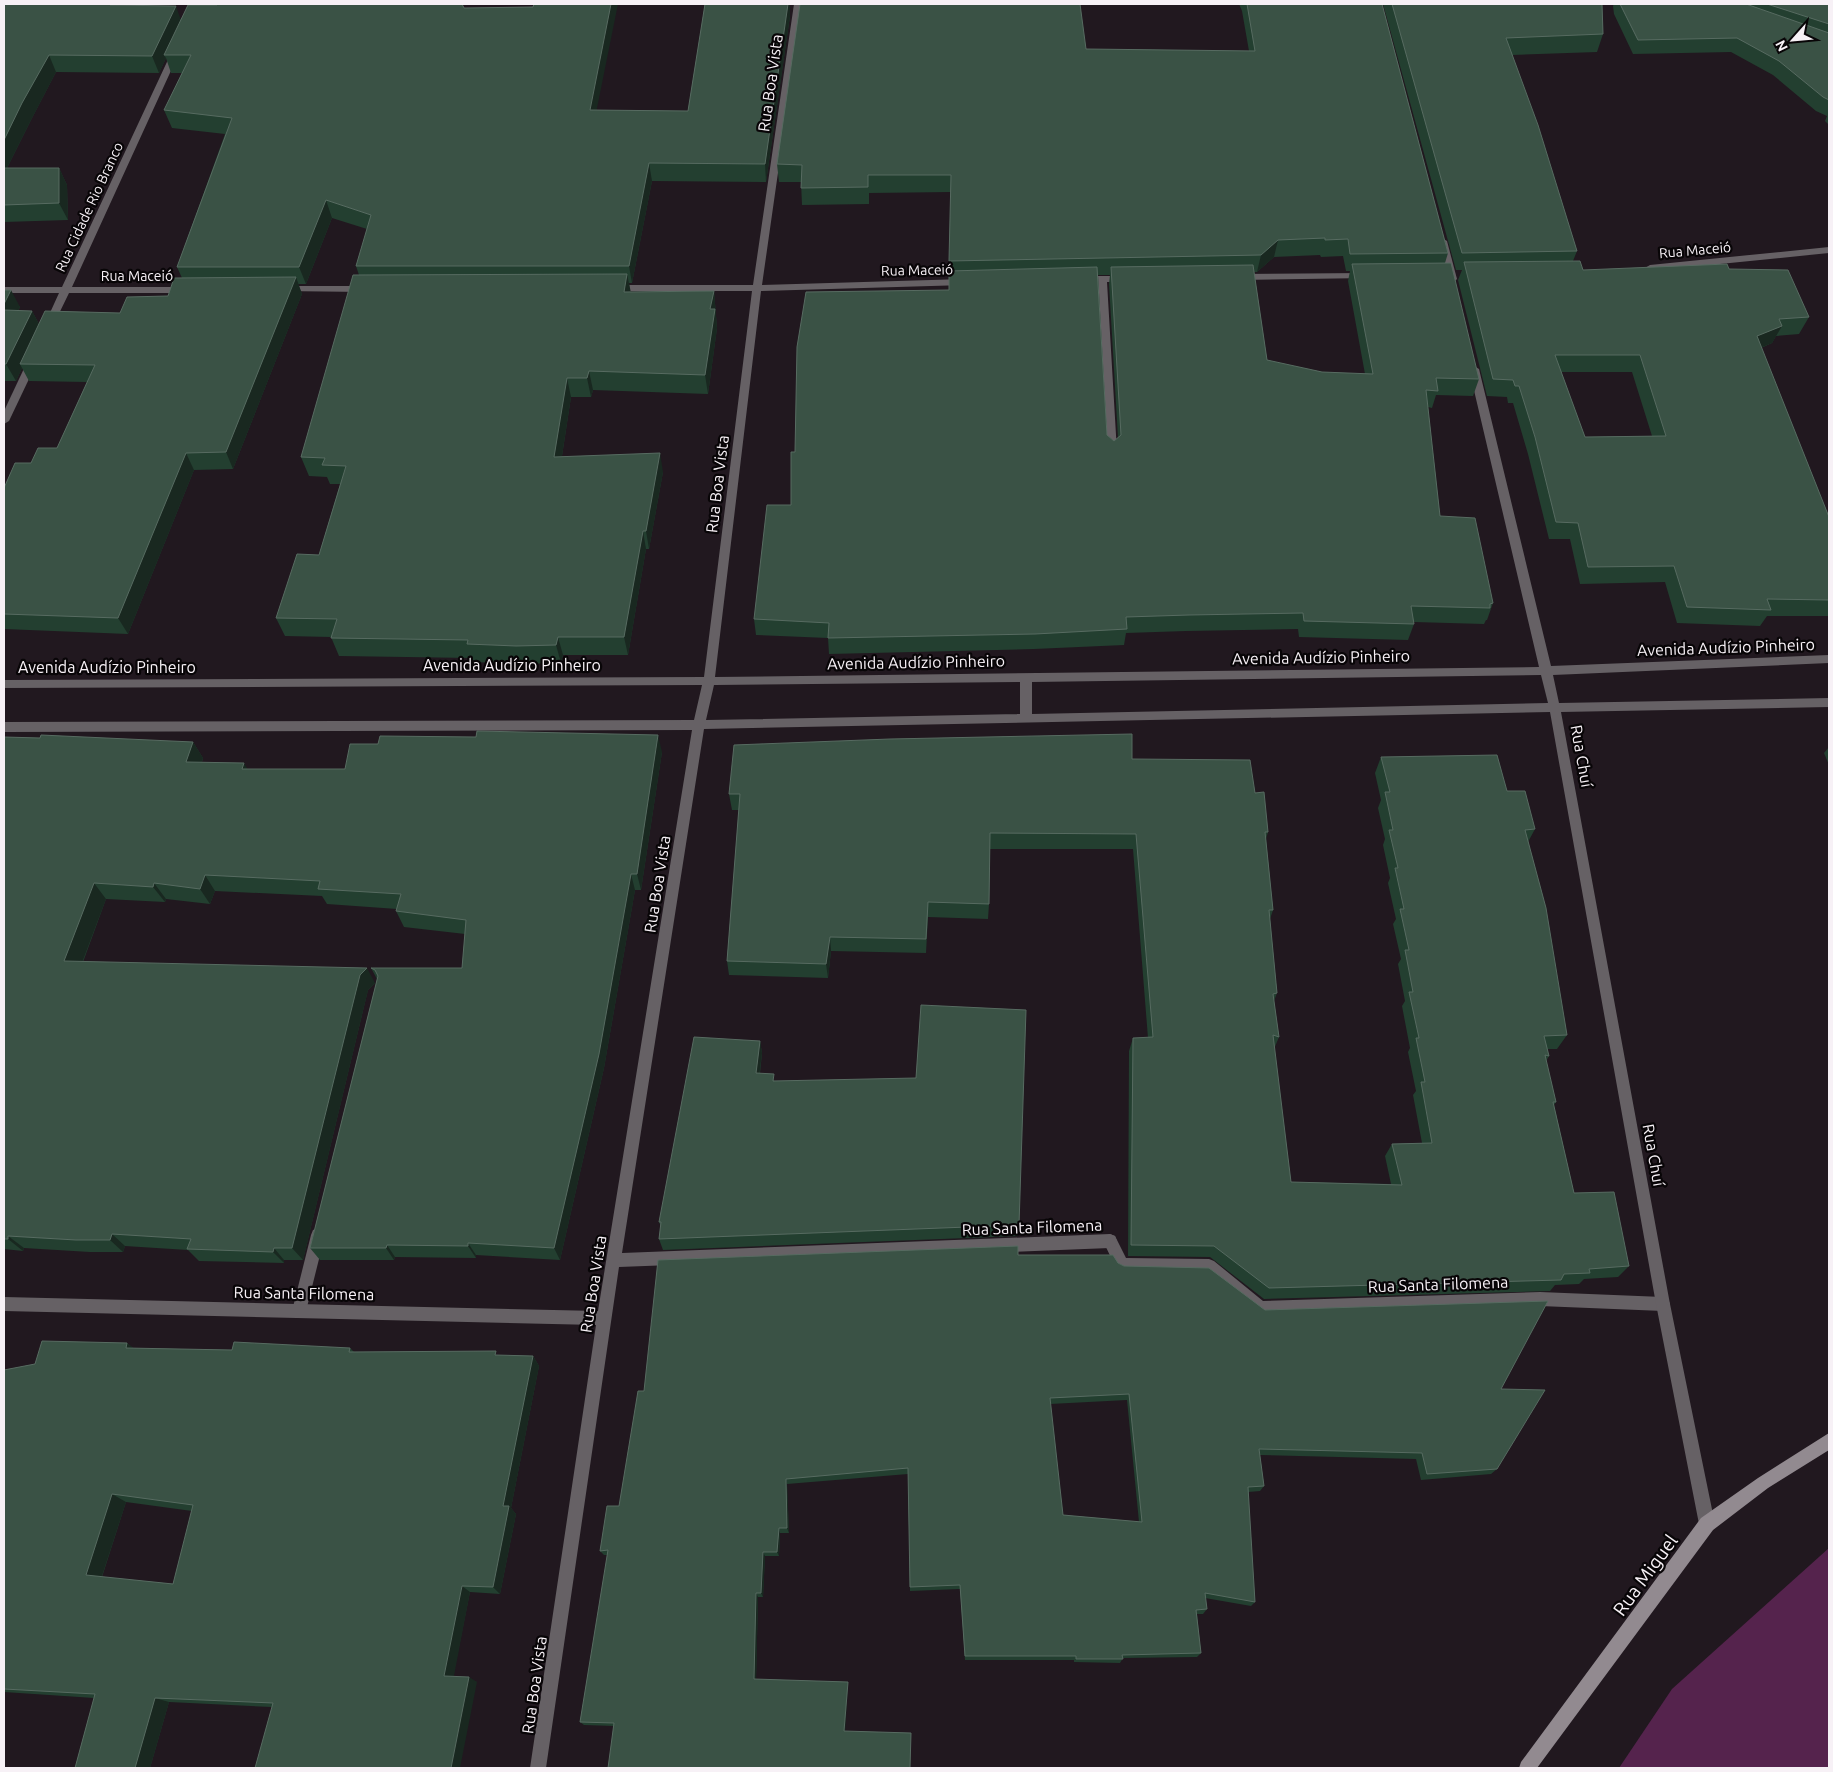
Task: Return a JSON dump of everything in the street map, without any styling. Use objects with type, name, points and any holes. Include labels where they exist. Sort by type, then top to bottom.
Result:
[{"type":"main road","name":"Rua Miguel","points":[[1527,1768],[1707,1524],[1763,1483],[1829,1441]]},
{"type":"street","name":"Rua Boa Vista","points":[[538,1768],[604,1318],[699,725],[709,681],[757,288],[798,4]]},
{"type":"street","name":"Rua Cidade Rio Branco","points":[[45,334],[181,40]]},
{"type":"street","points":[[1439,228],[1452,278]]},
{"type":"street","name":"Rua Maceió","points":[[1636,269],[1829,250]]},
{"type":"street","points":[[1232,278],[1371,276]]},
{"type":"street","points":[[1102,279],[1112,452]]},
{"type":"street","points":[[1072,280],[1132,279]]},
{"type":"street","name":"Rua Maceió","points":[[599,288],[757,288],[974,282]]},
{"type":"street","points":[[273,289],[372,289]]},
{"type":"street","name":"Rua Maceió","points":[[4,290],[194,290]]},
{"type":"street","points":[[4,421],[37,351]]},
{"type":"street","name":"Rua Chuí","points":[[1472,362],[1555,709],[1663,1304],[1707,1524]]},
{"type":"street","name":"Avenida Audízio Pinheiro","points":[[4,684],[709,681],[1546,671],[1829,659]]},
{"type":"street","points":[[1026,677],[1026,718]]},
{"type":"street","points":[[4,727],[699,725],[1829,702]]},
{"type":"street","points":[[299,1311],[320,1223]]},
{"type":"street","name":"Rua Santa Filomena","points":[[614,1260],[1110,1241],[1122,1266],[1208,1266],[1262,1308],[1540,1299],[1663,1304]]},
{"type":"street","name":"Rua Santa Filomena","points":[[4,1304],[604,1318]]},
{"type":"shaded area","points":[[1829,1548],[1829,1768],[1619,1768],[1672,1689]]},
{"type":"building","points":[[4,4],[176,6],[152,56],[49,55],[4,140]]},
{"type":"building","points":[[462,4],[464,8],[533,7],[534,4],[611,4],[590,110],[688,111],[705,4],[788,4],[765,164],[649,163],[629,266],[356,266],[371,215],[326,200],[299,267],[177,267],[232,118],[164,110],[191,55],[164,55],[188,5]]},
{"type":"building","points":[[800,4],[1080,4],[1086,49],[1255,51],[1247,4],[1382,4],[1448,253],[1350,254],[1348,239],[1325,240],[1325,238],[1278,240],[1261,255],[949,261],[951,175],[868,175],[868,187],[801,188],[802,165],[777,164]]},
{"type":"building","points":[[1392,4],[1602,4],[1603,34],[1506,38],[1538,125],[1577,251],[1462,253]]},
{"type":"building","points":[[1620,4],[1746,4],[1829,33],[1829,100],[1779,61],[1737,38],[1638,40]]},
{"type":"building","points":[[1767,4],[1829,4],[1829,24]]},
{"type":"building","points":[[4,168],[59,168],[59,203],[4,205]]},
{"type":"building","points":[[1580,261],[1583,270],[1727,264],[1729,269],[1788,270],[1809,317],[1779,319],[1782,326],[1757,336],[1829,517],[1829,600],[1767,599],[1771,610],[1687,607],[1674,566],[1588,567],[1578,523],[1556,522],[1535,437],[1519,386],[1515,386],[1513,380],[1493,379],[1464,262]],"holes":[[[1555,355],[1640,355],[1666,436],[1585,437]]]},
{"type":"building","points":[[1451,263],[1479,379],[1436,378],[1438,391],[1426,390],[1440,516],[1475,518],[1493,603],[1490,604],[1490,608],[1411,606],[1414,624],[1304,621],[1303,613],[1189,615],[1126,617],[1127,629],[1035,634],[828,638],[829,623],[754,619],[767,505],[791,505],[791,452],[795,452],[797,347],[806,292],[949,290],[949,271],[1097,267],[1107,435],[1114,441],[1121,435],[1111,267],[1253,265],[1267,360],[1322,372],[1373,374],[1352,264]]},
{"type":"building","points":[[627,274],[624,292],[714,291],[710,309],[715,309],[705,375],[589,371],[587,378],[567,378],[554,457],[660,453],[646,531],[643,531],[624,637],[558,637],[556,645],[516,646],[467,644],[468,640],[331,638],[337,619],[276,618],[297,554],[319,555],[346,466],[322,465],[325,458],[301,457],[353,275]]},
{"type":"building","points":[[296,277],[226,452],[186,453],[118,618],[4,614],[4,488],[15,463],[31,463],[38,448],[57,448],[95,365],[20,364],[45,311],[120,313],[127,297],[168,296],[174,278]]},
{"type":"building","points":[[4,290],[11,290],[4,304]]},
{"type":"building","points":[[4,310],[32,311],[6,364],[4,364]]},
{"type":"building","points":[[477,731],[658,735],[637,874],[631,874],[599,1054],[554,1248],[468,1243],[468,1246],[387,1245],[386,1248],[310,1248],[378,976],[375,970],[371,968],[462,968],[466,920],[396,911],[401,894],[318,889],[320,881],[205,875],[200,889],[154,883],[153,887],[94,883],[64,961],[367,968],[360,975],[292,1248],[274,1248],[273,1252],[187,1249],[191,1239],[112,1234],[110,1240],[8,1236],[8,1239],[4,1239],[4,737],[40,738],[41,735],[193,742],[186,762],[244,763],[242,769],[345,769],[350,744],[378,744],[380,736],[476,737]]},
{"type":"building","points":[[1132,734],[1132,759],[1250,760],[1255,793],[1264,792],[1268,832],[1265,832],[1273,910],[1269,910],[1277,993],[1273,994],[1279,1037],[1273,1035],[1291,1182],[1402,1185],[1392,1144],[1432,1143],[1421,1082],[1425,1082],[1416,1038],[1419,1038],[1409,992],[1413,992],[1405,950],[1409,950],[1400,909],[1404,909],[1395,868],[1398,868],[1389,830],[1393,830],[1385,792],[1390,792],[1381,757],[1497,755],[1507,791],[1525,791],[1535,829],[1525,830],[1546,908],[1567,1035],[1544,1036],[1549,1056],[1545,1055],[1556,1102],[1553,1102],[1574,1193],[1614,1192],[1629,1266],[1589,1269],[1590,1273],[1564,1274],[1561,1280],[1269,1288],[1214,1246],[1131,1245],[1133,1038],[1153,1037],[1136,834],[990,833],[989,904],[928,902],[926,939],[830,937],[826,964],[727,961],[740,794],[729,794],[734,745],[890,739]]},
{"type":"building","points":[[921,1005],[1026,1010],[1019,1225],[659,1239],[661,1222],[659,1222],[694,1037],[760,1041],[756,1073],[774,1074],[773,1081],[916,1078]]},
{"type":"building","points":[[1018,1246],[1018,1255],[1113,1255],[1118,1263],[1124,1266],[1209,1268],[1265,1310],[1548,1301],[1501,1389],[1545,1390],[1497,1469],[1427,1474],[1422,1453],[1259,1449],[1264,1486],[1248,1487],[1255,1602],[1205,1593],[1207,1609],[1196,1610],[1201,1653],[1122,1655],[1123,1659],[1076,1659],[1076,1656],[965,1656],[960,1585],[910,1587],[908,1468],[786,1479],[787,1528],[779,1528],[777,1552],[763,1552],[761,1593],[756,1593],[754,1679],[848,1682],[844,1731],[911,1733],[910,1768],[608,1768],[614,1723],[580,1722],[608,1550],[600,1551],[607,1506],[619,1506],[638,1391],[644,1391],[658,1260]],"holes":[[[1129,1394],[1142,1522],[1063,1515],[1050,1398]]]},
{"type":"building","points":[[42,1341],[127,1343],[126,1348],[232,1350],[234,1342],[350,1348],[349,1352],[496,1351],[495,1355],[533,1356],[503,1506],[509,1506],[493,1587],[462,1586],[444,1676],[469,1677],[451,1768],[255,1768],[273,1703],[155,1698],[135,1768],[75,1768],[95,1694],[4,1689],[4,1370],[35,1364]],"holes":[[[112,1494],[193,1505],[173,1584],[86,1575]]]}]
